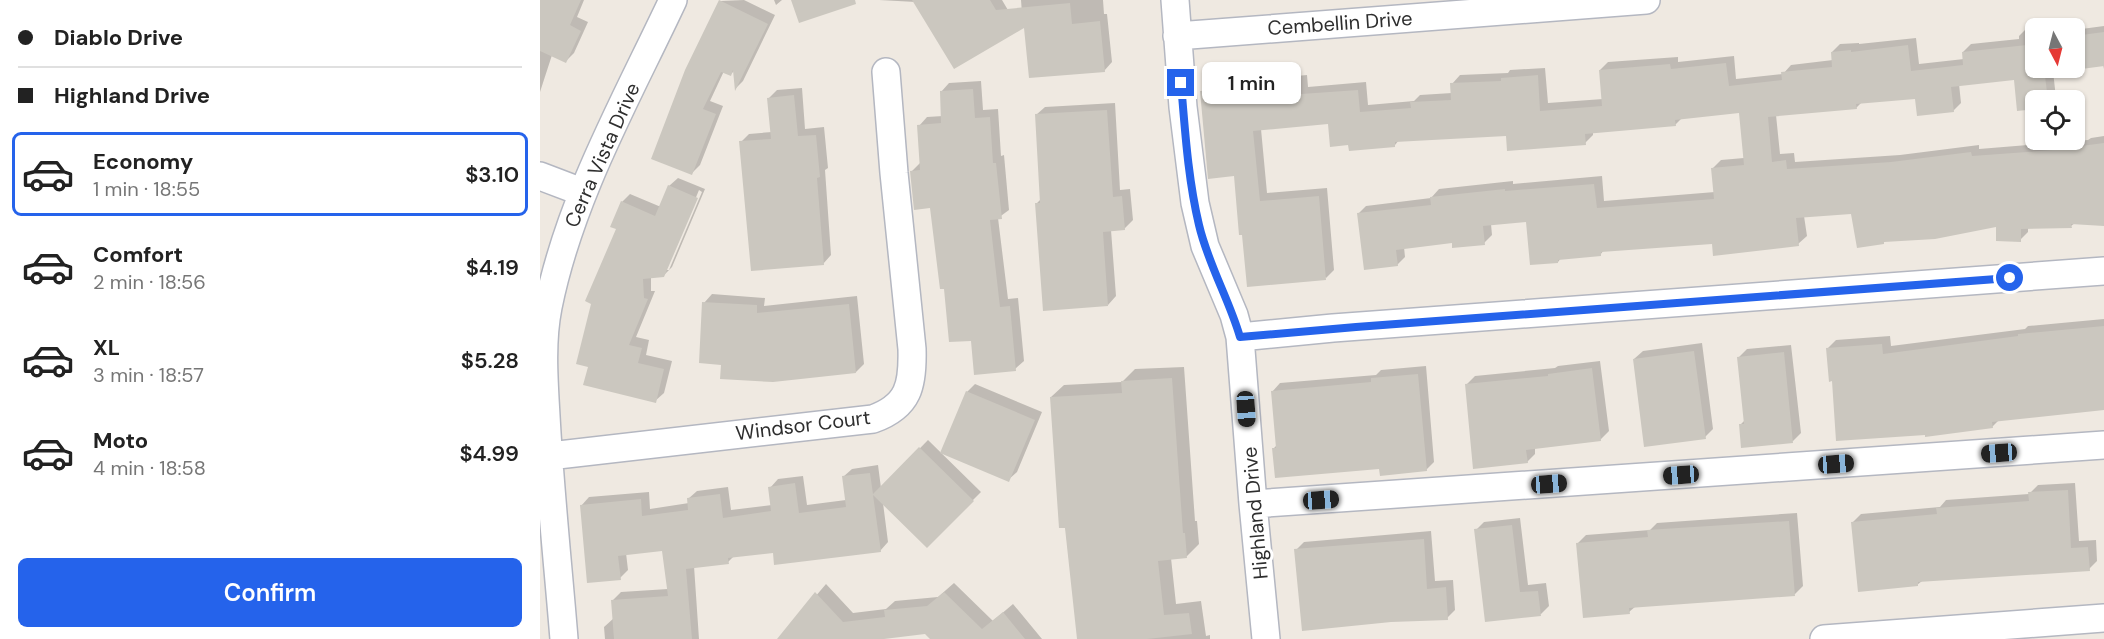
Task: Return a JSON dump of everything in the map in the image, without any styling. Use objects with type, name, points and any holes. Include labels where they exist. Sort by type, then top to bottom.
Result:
[{"type":"street","name":"Cerra Vista Drive","points":[[564,639],[544,456],[543,367],[547,309],[568,228],[582,192],[673,0]]},
{"type":"street","name":"Highland Drive","points":[[1175,0],[1184,117],[1199,226],[1234,315],[1240,337],[1266,639]]},
{"type":"street","name":"Cembellin Drive","points":[[1177,36],[1646,0]]},
{"type":"street","name":"Windsor Court","points":[[544,456],[873,419],[888,413],[899,405],[908,390],[913,374],[886,72]]},
{"type":"street","points":[[540,176],[582,192]]},
{"type":"street","points":[[1240,337],[1333,328],[2104,271]]},
{"type":"street","points":[[1253,504],[2104,446]]},
{"type":"street","points":[[1824,639],[2104,618]]},
{"type":"building","points":[[540,0],[581,0],[570,25],[581,31],[566,63],[540,51]]},
{"type":"building","points":[[719,0],[768,24],[735,91],[733,70],[731,76],[721,72],[703,109],[716,114],[692,175],[651,159],[685,70]]},
{"type":"building","points":[[791,0],[855,0],[856,4],[799,23]]},
{"type":"building","points":[[912,0],[990,0],[996,10],[1070,3],[1072,24],[1100,21],[1105,72],[1029,78],[1024,28],[954,69]]},
{"type":"building","points":[[2104,32],[2104,66],[2085,69],[2085,35]]},
{"type":"building","points":[[1908,45],[1911,71],[1963,65],[1962,52],[2025,45],[2025,78],[2045,78],[2047,90],[2025,90],[2025,110],[2017,111],[2014,80],[1951,87],[1954,112],[1917,116],[1915,99],[1856,104],[1857,109],[1768,117],[1772,162],[1786,160],[1787,169],[1891,162],[1971,152],[1972,156],[2085,150],[2085,145],[2104,143],[2104,226],[2071,224],[2072,228],[2021,229],[2021,242],[1996,241],[1996,227],[1935,239],[1884,242],[1884,244],[1857,248],[1851,214],[1796,218],[1799,246],[1713,256],[1712,244],[1601,252],[1601,256],[1530,265],[1526,222],[1483,226],[1485,245],[1452,248],[1452,243],[1396,250],[1398,266],[1364,270],[1357,213],[1431,205],[1430,197],[1505,189],[1505,191],[1594,184],[1597,208],[1714,199],[1711,168],[1744,165],[1739,113],[1675,120],[1676,126],[1585,134],[1586,145],[1507,151],[1506,136],[1395,142],[1395,147],[1349,151],[1348,145],[1330,147],[1328,124],[1253,131],[1260,201],[1319,196],[1326,280],[1247,287],[1242,235],[1239,235],[1234,176],[1208,179],[1200,91],[1300,82],[1301,94],[1358,90],[1360,112],[1411,108],[1410,102],[1451,100],[1450,83],[1501,81],[1501,78],[1538,75],[1540,111],[1602,106],[1599,70],[1670,64],[1671,69],[1726,63],[1729,86],[1782,80],[1781,72],[1832,67],[1831,52],[1851,50],[1851,52]]},
{"type":"building","points":[[973,89],[975,118],[990,117],[993,163],[996,163],[1002,219],[990,220],[1000,307],[1010,306],[1016,371],[974,375],[971,341],[949,342],[944,289],[940,289],[930,208],[914,210],[910,171],[920,170],[917,125],[941,123],[940,91]]},
{"type":"building","points":[[794,95],[798,136],[816,135],[824,265],[751,271],[739,141],[771,139],[767,98]]},
{"type":"building","points":[[1107,110],[1113,197],[1122,196],[1125,230],[1103,232],[1108,306],[1043,311],[1035,203],[1040,203],[1035,114]]},
{"type":"building","points":[[668,185],[698,198],[664,277],[643,279],[644,298],[648,299],[629,345],[642,348],[638,363],[664,369],[656,403],[583,385],[588,367],[576,364],[591,304],[585,301],[616,229],[610,227],[621,201],[655,216]]},
{"type":"building","points":[[702,302],[757,305],[757,313],[849,304],[856,373],[773,382],[720,379],[721,365],[699,363]]},
{"type":"building","points":[[2104,326],[2104,410],[1992,422],[1993,428],[1925,437],[1925,435],[1836,441],[1832,381],[1829,382],[1826,348],[1882,344],[1883,354],[2018,336],[2018,334]]},
{"type":"building","points":[[1694,351],[1706,439],[1644,447],[1633,359]]},
{"type":"building","points":[[1784,352],[1793,443],[1741,448],[1739,424],[1744,424],[1737,357]]},
{"type":"building","points":[[1592,368],[1601,441],[1526,450],[1528,463],[1473,469],[1465,384],[1548,376],[1548,374]]},
{"type":"building","points":[[1418,374],[1427,471],[1380,476],[1379,469],[1275,478],[1272,448],[1276,448],[1271,391],[1371,382],[1371,378]]},
{"type":"building","points":[[1172,378],[1183,533],[1185,533],[1187,558],[1158,561],[1164,615],[1189,613],[1192,634],[1147,639],[1077,639],[1065,528],[1059,528],[1050,397],[1122,393],[1121,381]]},
{"type":"building","points":[[966,391],[1035,420],[1009,482],[940,453]]},
{"type":"building","points":[[919,447],[974,501],[927,548],[873,495],[881,552],[774,565],[773,553],[728,558],[729,564],[686,569],[692,639],[614,639],[611,600],[668,596],[662,551],[618,556],[621,580],[587,583],[580,505],[641,499],[642,516],[688,510],[687,498],[720,494],[723,518],[771,511],[768,487],[795,483],[799,513],[846,507],[842,476],[870,473],[873,494]]},
{"type":"building","points":[[2068,490],[2071,548],[2088,547],[2090,571],[1918,582],[1918,586],[1858,592],[1851,522],[1937,514],[1936,508],[2029,501],[2028,492]]},
{"type":"building","points":[[1789,521],[1795,596],[1629,608],[1630,614],[1583,618],[1576,543],[1648,537],[1647,530]]},
{"type":"building","points":[[1512,525],[1520,592],[1538,591],[1541,616],[1485,622],[1474,529]]},
{"type":"building","points":[[1424,539],[1427,589],[1446,587],[1448,620],[1391,622],[1302,631],[1294,549]]},
{"type":"building","points":[[815,592],[843,622],[885,617],[884,610],[927,606],[944,592],[982,629],[1003,612],[1025,639],[930,639],[925,634],[884,639],[777,639]]},
{"type":"route","points":[[1181,83],[1199,226],[1234,315],[1240,337],[2010,278]]}]
